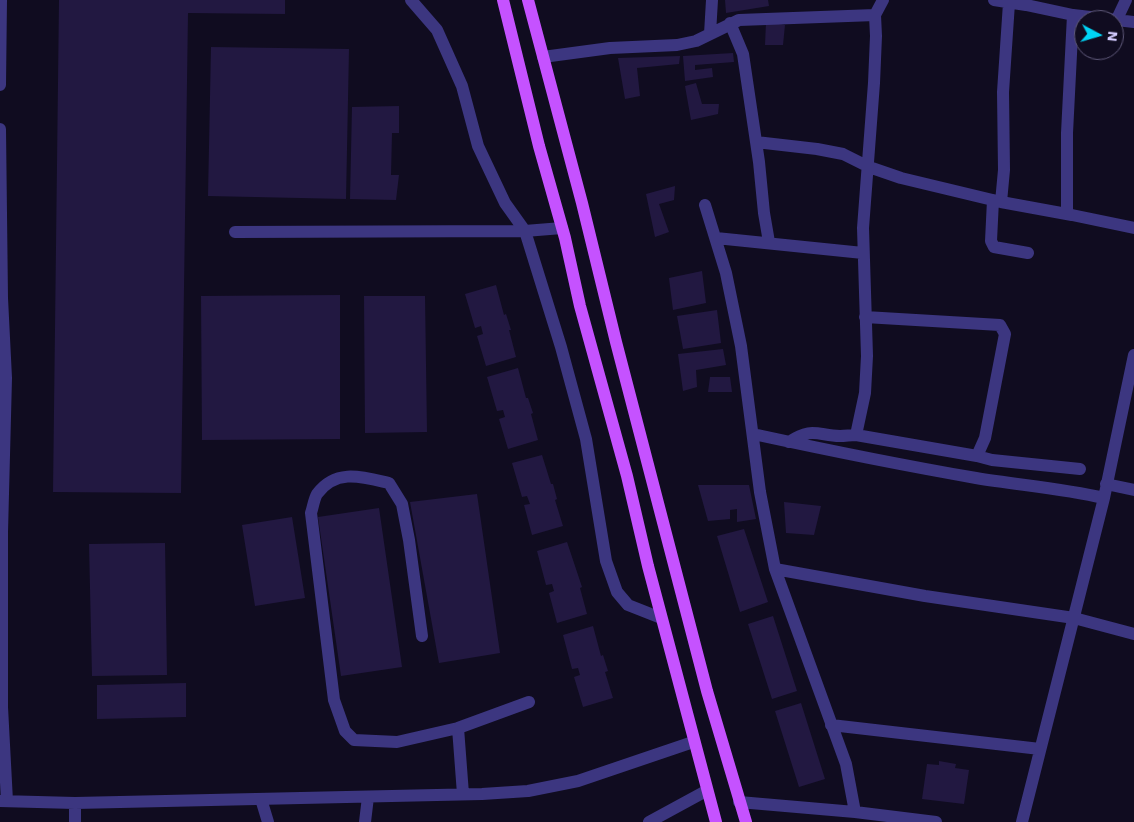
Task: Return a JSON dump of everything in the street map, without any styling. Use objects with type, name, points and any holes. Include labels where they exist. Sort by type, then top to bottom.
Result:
[{"type":"main road","points":[[503,0],[539,146],[562,228],[580,306],[627,476],[661,618],[706,791],[716,822]]},
{"type":"main road","points":[[528,0],[707,691],[746,822]]},
{"type":"street","points":[[0,85],[1,0]]},
{"type":"street","points":[[411,0],[437,30],[462,86],[478,146],[505,203],[525,231],[561,347],[586,439],[606,561],[617,592],[628,605],[661,618]]},
{"type":"street","points":[[710,34],[712,0]]},
{"type":"street","points":[[856,434],[865,393],[867,356],[863,228],[876,36],[875,15],[883,0]]},
{"type":"street","points":[[994,0],[1073,16],[1067,133],[1067,214]]},
{"type":"street","points":[[1009,3],[1003,92],[1004,170],[997,201],[992,241],[994,247],[1028,253]]},
{"type":"street","points":[[543,57],[610,48],[677,45],[696,41],[739,20],[875,15]]},
{"type":"street","points":[[730,23],[743,54],[769,242]]},
{"type":"street","points":[[0,129],[1,298],[6,378],[2,532],[4,801],[75,803],[368,797],[528,791],[578,781],[693,742]]},
{"type":"street","points":[[756,142],[843,154],[868,167],[902,178],[997,201],[1134,228]]},
{"type":"street","points":[[705,205],[726,273],[741,346],[760,492],[775,569],[846,764],[855,812]]},
{"type":"street","points":[[236,232],[525,231],[562,228]]},
{"type":"street","points":[[716,238],[864,253]]},
{"type":"street","points":[[865,317],[1000,326],[1005,334],[985,438],[977,456]]},
{"type":"street","points":[[1022,822],[1104,498],[1134,355]]},
{"type":"street","points":[[789,442],[797,436],[810,432],[840,436],[856,434],[992,460],[1080,468]]},
{"type":"street","points":[[753,434],[941,472],[1023,486],[1083,493],[1104,498]]},
{"type":"street","points":[[422,636],[409,540],[402,504],[389,484],[358,476],[334,479],[316,495],[311,513],[334,700],[344,731],[354,740],[397,742],[458,728],[529,702]]},
{"type":"street","points":[[1106,484],[1134,490]]},
{"type":"street","points":[[775,569],[925,596],[1074,618],[1134,634]]},
{"type":"street","points":[[831,725],[1040,749]]},
{"type":"street","points":[[458,728],[463,794]]},
{"type":"street","points":[[649,822],[706,791]]},
{"type":"street","points":[[365,822],[368,797]]},
{"type":"street","points":[[261,799],[268,822]]},
{"type":"street","points":[[739,802],[855,812],[936,822]]},
{"type":"street","points":[[75,803],[75,822]]},
{"type":"building","points":[[59,0],[285,0],[285,14],[188,13],[181,493],[53,492]]},
{"type":"building","points":[[725,0],[768,0],[769,6],[726,13]]},
{"type":"building","points":[[766,22],[785,25],[783,45],[765,45]]},
{"type":"building","points":[[211,47],[349,49],[346,199],[208,196]]},
{"type":"building","points":[[733,53],[734,62],[695,65],[695,70],[712,68],[713,77],[685,81],[683,56]]},
{"type":"building","points":[[680,56],[679,64],[637,68],[640,96],[625,99],[618,58]]},
{"type":"building","points":[[696,83],[702,104],[719,104],[718,114],[691,120],[685,86]]},
{"type":"building","points":[[399,106],[399,133],[392,133],[391,175],[399,175],[396,200],[350,199],[352,107]]},
{"type":"building","points":[[675,186],[674,200],[659,204],[669,232],[655,237],[646,194]]},
{"type":"building","points":[[702,271],[706,303],[673,310],[669,278]]},
{"type":"building","points":[[496,285],[504,315],[506,314],[511,330],[509,330],[516,357],[486,366],[477,336],[483,334],[481,326],[475,328],[465,294]]},
{"type":"building","points":[[340,295],[340,439],[202,440],[201,296]]},
{"type":"building","points":[[364,296],[425,296],[427,432],[365,433]]},
{"type":"building","points":[[717,310],[721,343],[683,349],[677,316]]},
{"type":"building","points":[[723,349],[726,365],[696,370],[697,387],[683,391],[678,354]]},
{"type":"building","points":[[518,368],[526,398],[528,398],[533,413],[531,414],[538,440],[508,449],[499,419],[505,417],[503,410],[497,411],[487,377]]},
{"type":"building","points":[[710,377],[730,377],[732,392],[708,392]]},
{"type":"building","points":[[542,455],[551,484],[553,484],[557,499],[555,500],[563,526],[532,535],[524,505],[530,504],[527,496],[522,497],[512,463]]},
{"type":"building","points":[[698,485],[749,485],[756,519],[737,522],[737,509],[730,510],[730,519],[708,521]]},
{"type":"building","points":[[477,494],[500,653],[439,663],[410,502]]},
{"type":"building","points":[[784,502],[821,506],[814,535],[786,533]]},
{"type":"building","points":[[379,508],[402,667],[341,676],[318,517]]},
{"type":"building","points":[[292,517],[305,598],[255,606],[242,525]]},
{"type":"building","points":[[744,529],[768,602],[740,612],[717,536]]},
{"type":"building","points":[[567,542],[582,587],[580,588],[587,614],[557,623],[549,593],[554,591],[552,584],[546,585],[537,551]]},
{"type":"building","points":[[165,543],[167,675],[92,676],[89,544]]},
{"type":"building","points":[[773,616],[797,691],[772,699],[748,624]]},
{"type":"building","points":[[593,626],[601,656],[603,655],[608,671],[605,672],[613,698],[583,707],[574,677],[580,675],[578,668],[572,669],[563,635]]},
{"type":"building","points":[[186,683],[186,717],[97,719],[97,685]]},
{"type":"building","points":[[801,703],[825,779],[799,787],[775,711]]},
{"type":"building","points":[[939,761],[956,764],[955,768],[969,770],[964,804],[922,799],[927,764],[939,765]]}]
